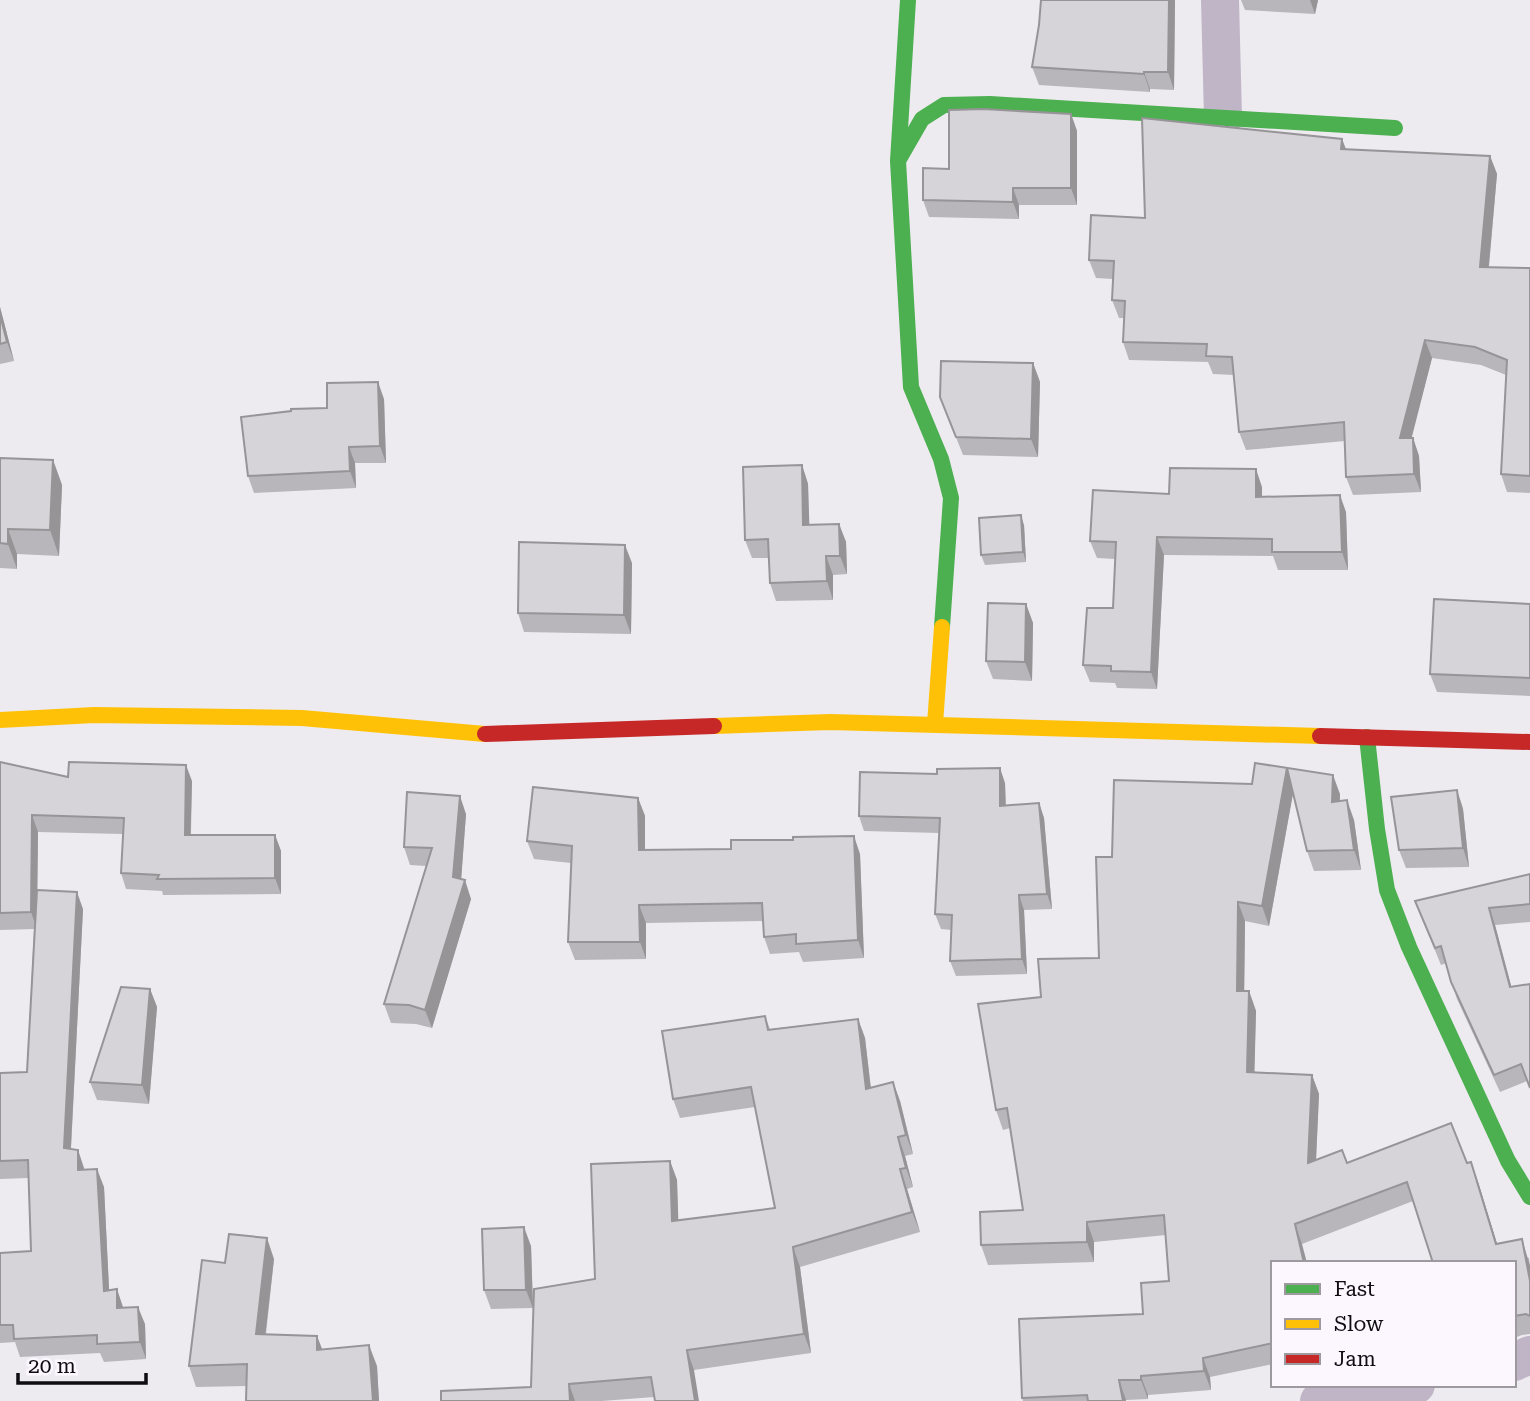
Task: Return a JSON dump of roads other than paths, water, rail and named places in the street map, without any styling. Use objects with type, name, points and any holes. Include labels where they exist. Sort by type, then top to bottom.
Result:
[{"type":"street","points":[[908,0],[898,161],[911,387],[942,458],[951,498],[935,724]]},
{"type":"street","points":[[1220,0],[1223,118]]},
{"type":"street","points":[[898,161],[922,120],[944,105],[990,104],[1395,128]]},
{"type":"street","points":[[0,720],[94,715],[302,718],[473,734],[830,722],[1530,742]]},
{"type":"street","points":[[1367,737],[1387,890],[1409,947],[1508,1161],[1530,1197]]},
{"type":"street","points":[[1319,1401],[1404,1387]]}]
